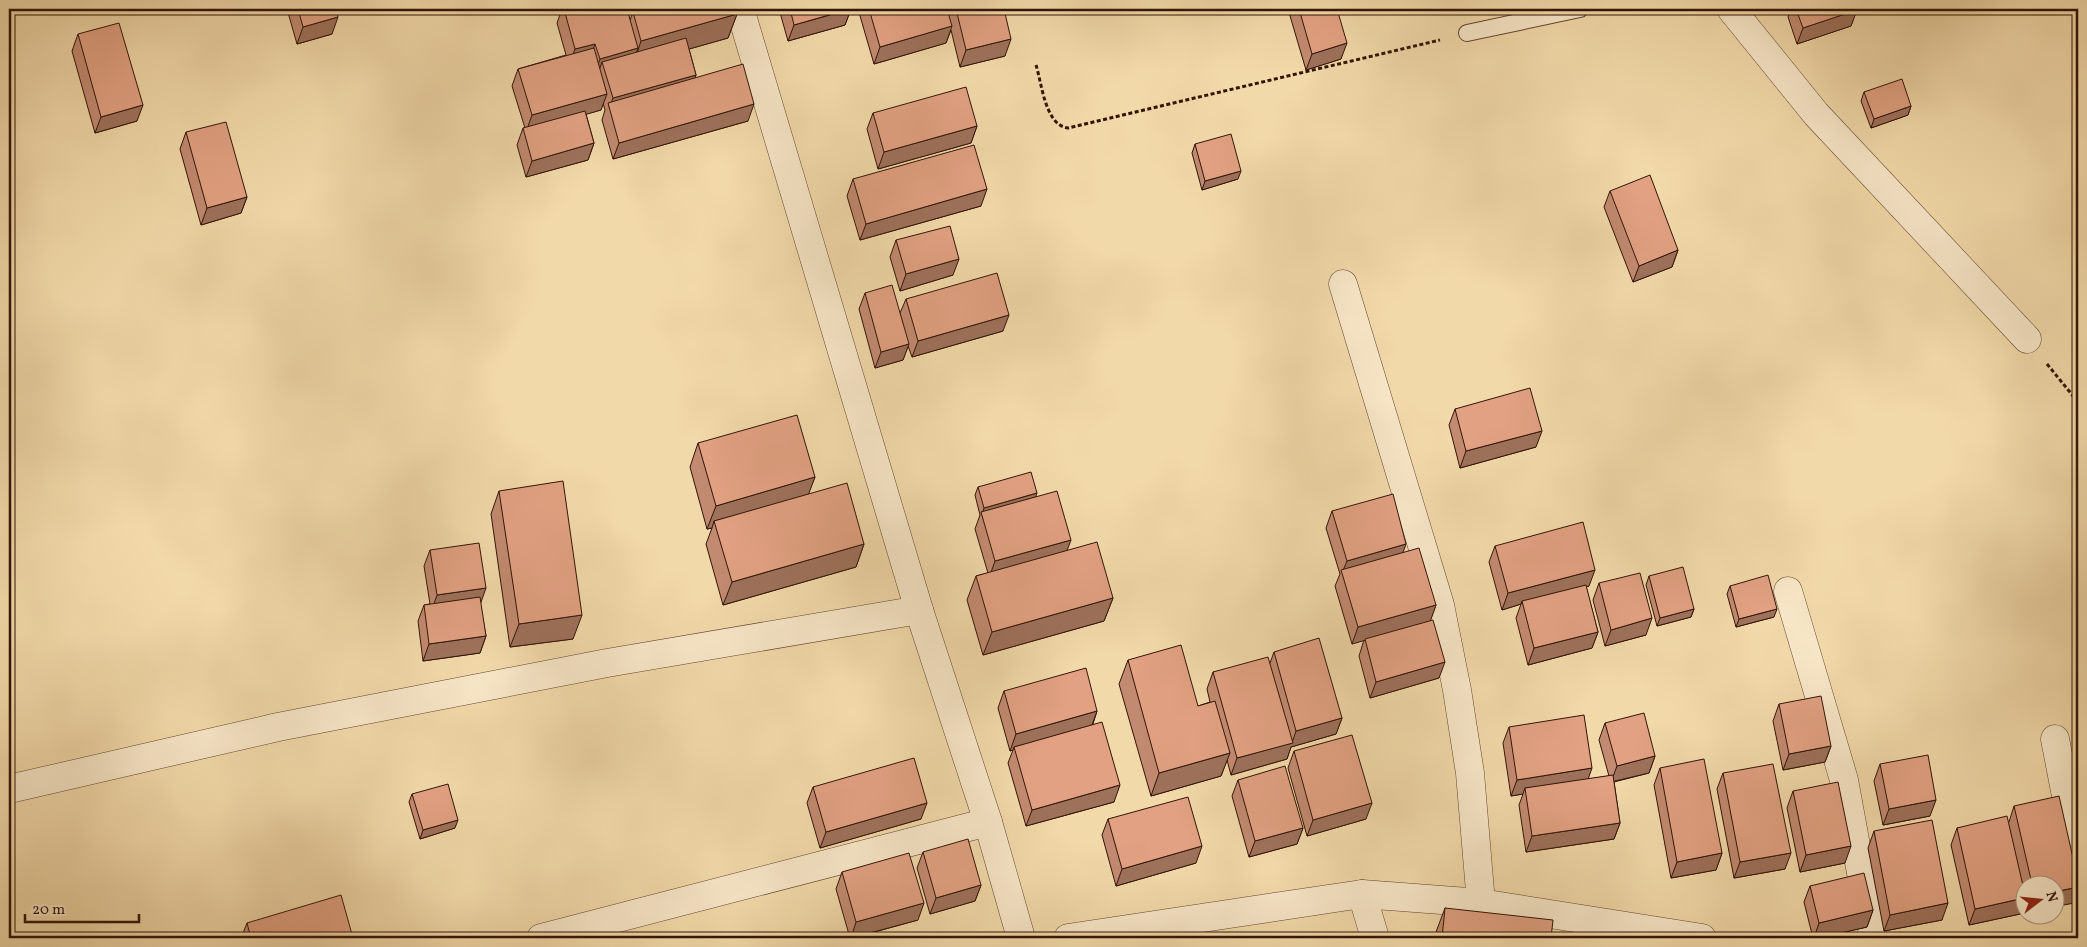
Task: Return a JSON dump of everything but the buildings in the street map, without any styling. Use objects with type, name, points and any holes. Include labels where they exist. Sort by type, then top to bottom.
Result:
[{"type":"street","points":[[740,9],[919,610],[988,822],[1021,938]]},
{"type":"street","points":[[1731,9],[1816,114],[2026,339]]},
{"type":"street","points":[[1343,284],[1440,605],[1457,690],[1470,773],[1481,903]]},
{"type":"street","points":[[1788,591],[1844,780],[1873,938]]},
{"type":"street","points":[[9,789],[278,728],[606,663],[919,610]]},
{"type":"street","points":[[2055,740],[2077,846]]},
{"type":"street","points":[[541,938],[988,822]]},
{"type":"street","points":[[1362,894],[1374,938]]},
{"type":"street","points":[[1068,938],[1362,894],[1481,903],[1702,938]]},
{"type":"lane","points":[[1467,33],[1580,9]]},
{"type":"path","points":[[1036,65],[1052,119],[1062,127],[1068,128],[1467,33]]},
{"type":"path","points":[[2026,339],[2078,402]]}]
